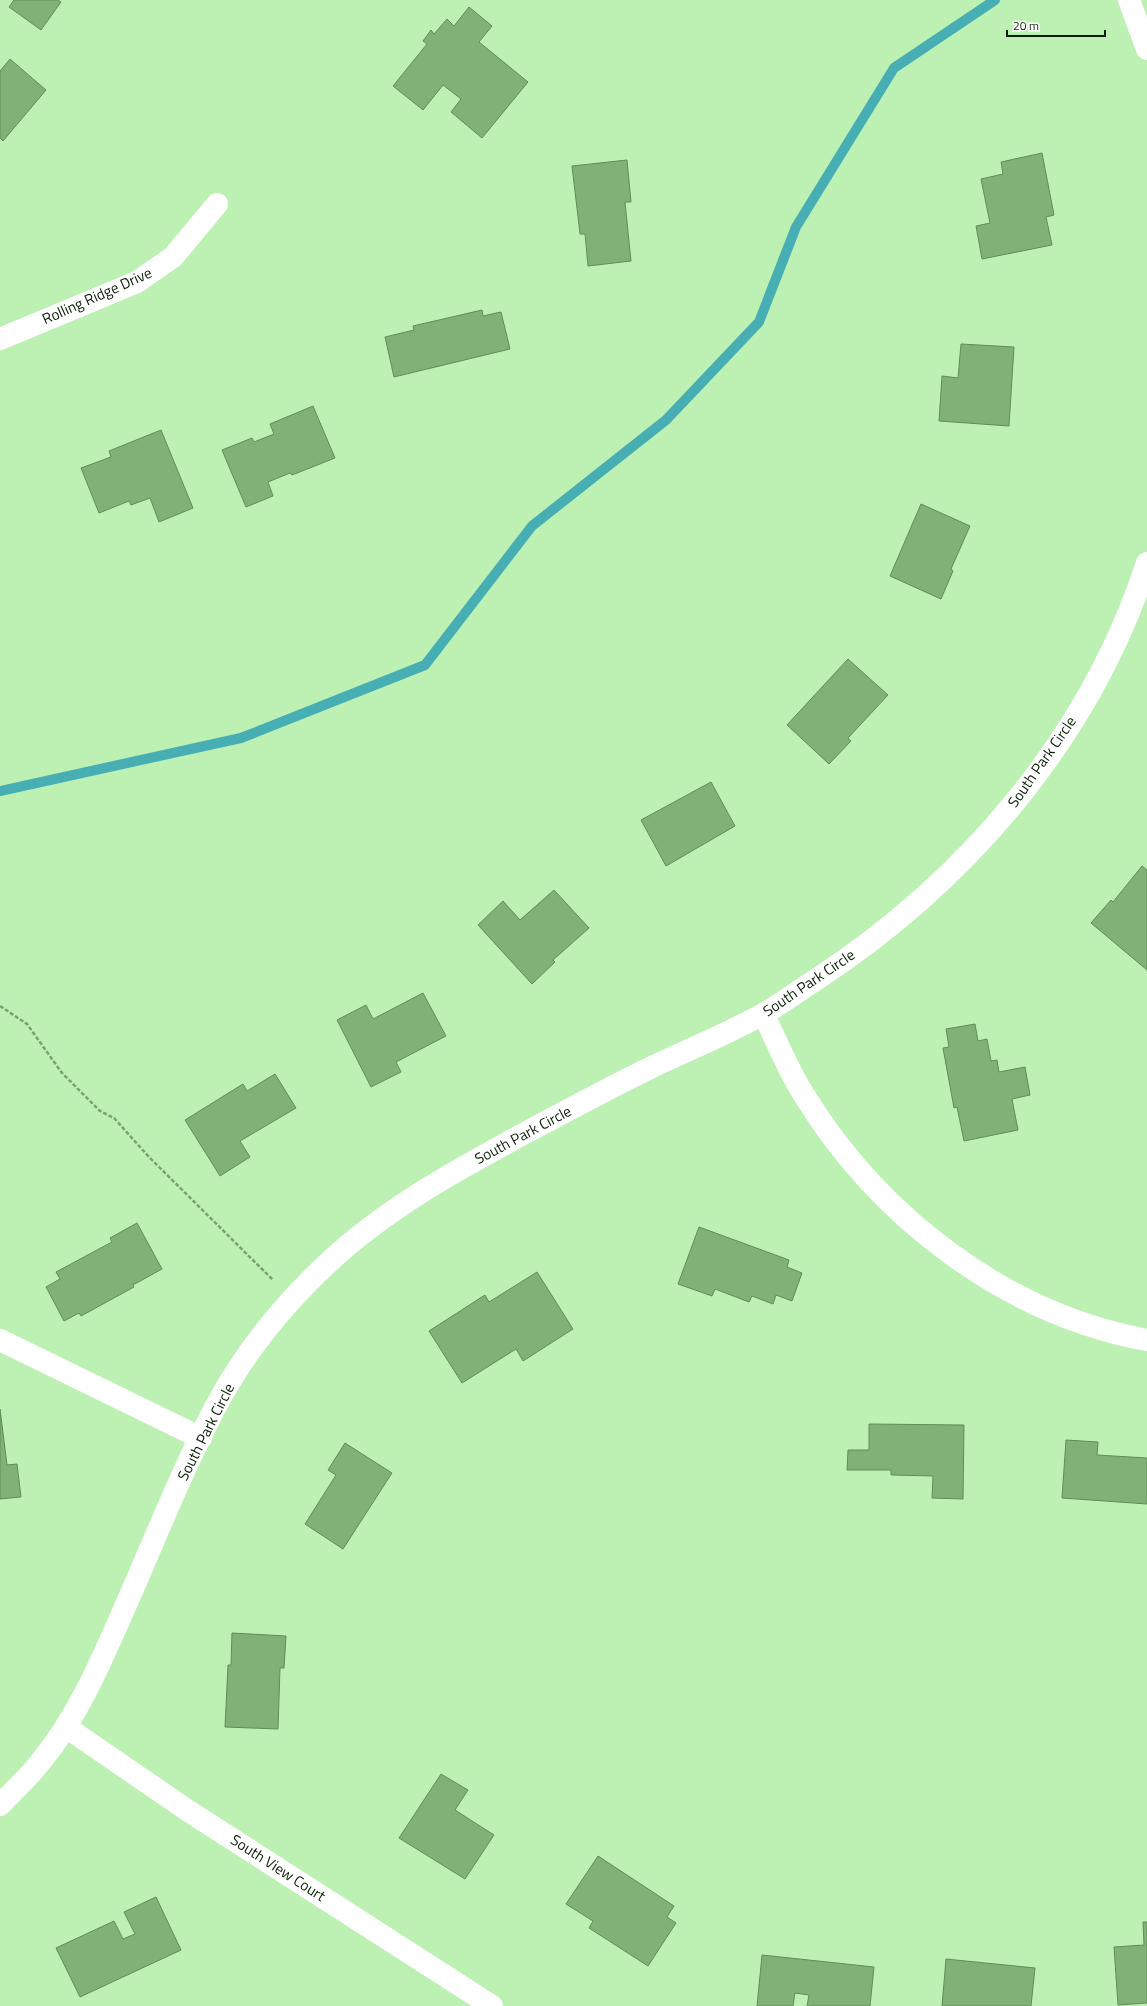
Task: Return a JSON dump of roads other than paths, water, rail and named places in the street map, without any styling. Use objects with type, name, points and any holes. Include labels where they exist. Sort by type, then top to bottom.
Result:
[{"type":"street","points":[[1129,0],[1147,49]]},
{"type":"street","name":"Rolling Ridge Drive","points":[[0,339],[137,282],[173,257],[216,204]]},
{"type":"street","name":"South Park Circle","points":[[0,1805],[41,1762],[66,1727],[96,1674],[217,1405],[246,1359],[277,1318],[293,1300],[329,1262],[382,1218],[420,1191],[631,1077],[763,1014],[839,965],[890,927],[938,885],[985,838],[1022,794],[1057,747],[1090,692],[1119,634],[1147,564]]},
{"type":"street","points":[[763,1014],[804,1095],[840,1147],[882,1196],[934,1243],[998,1285],[1061,1315],[1127,1337],[1147,1340]]},
{"type":"street","points":[[0,1340],[201,1438]]},
{"type":"street","name":"South View Court","points":[[66,1727],[188,1810],[492,2006]]},
{"type":"waterway","points":[[0,791],[241,738],[425,665],[532,526],[666,420],[759,322],[796,227],[894,68],[995,0]]}]
